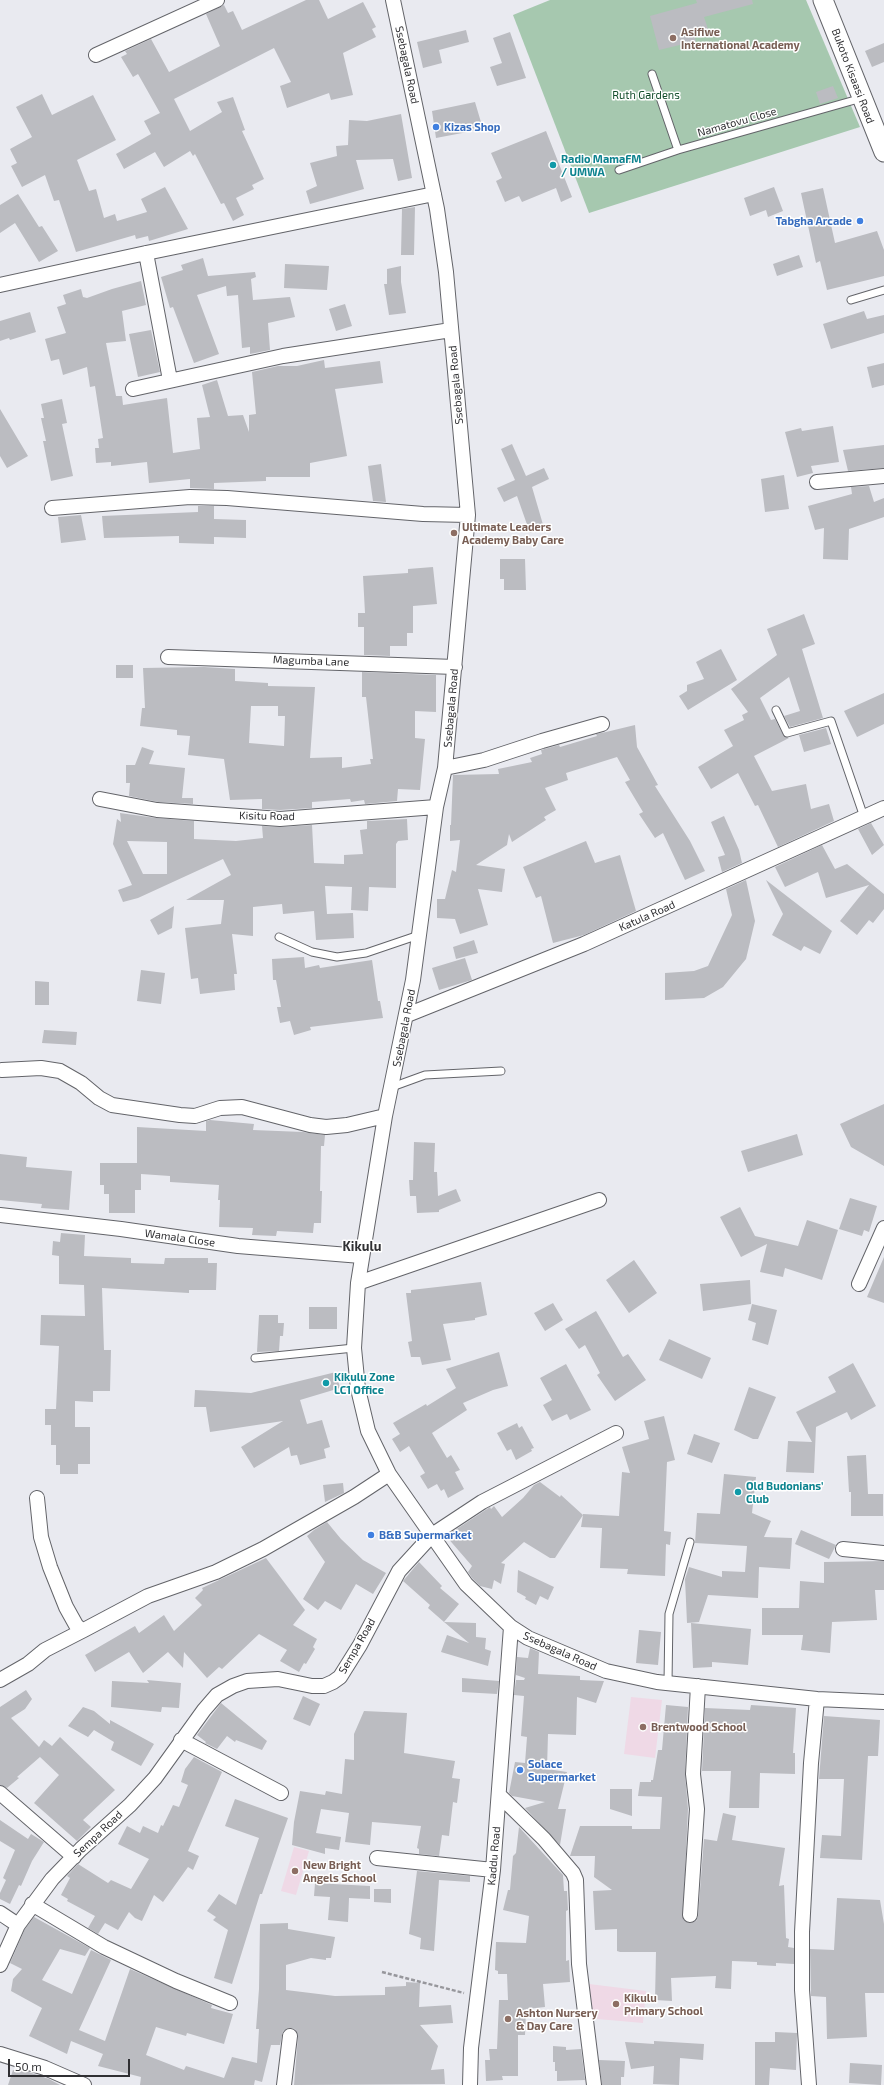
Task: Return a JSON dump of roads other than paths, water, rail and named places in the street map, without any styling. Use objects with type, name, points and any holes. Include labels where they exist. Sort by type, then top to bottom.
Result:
[{"type":"main road","name":"Bukoto Kisaasi Road","points":[[823,0],[863,98],[872,126],[884,152]]},
{"type":"street","points":[[96,55],[217,0]]},
{"type":"street","name":"Ssebagala Road","points":[[393,0],[434,194],[446,272],[468,515],[446,768],[436,807],[407,1014],[385,1116],[361,1256],[358,1283],[354,1348],[358,1389],[368,1431],[389,1474],[466,1584],[511,1627],[528,1638],[606,1671],[668,1683],[817,1699],[884,1702]]},
{"type":"street","points":[[0,285],[146,253],[434,194]]},
{"type":"street","points":[[146,253],[170,380]]},
{"type":"street","points":[[133,389],[291,354],[451,330]]},
{"type":"street","points":[[817,482],[884,476]]},
{"type":"street","points":[[52,508],[183,498],[227,498],[423,514],[468,515]]},
{"type":"street","name":"Magumba Lane","points":[[168,657],[455,667]]},
{"type":"street","points":[[446,768],[484,760],[542,741],[602,724]]},
{"type":"street","name":"Kisitu Road","points":[[100,799],[156,810],[280,819],[436,807]]},
{"type":"street","name":"Katula Road","points":[[407,1014],[584,944],[884,808]]},
{"type":"street","points":[[2,1070],[41,1068],[60,1071],[81,1083],[99,1098],[112,1105],[180,1115],[195,1116],[220,1108],[242,1107],[326,1127],[385,1116]]},
{"type":"street","points":[[358,1283],[600,1200]]},
{"type":"street","name":"Wamala Close","points":[[0,1215],[121,1229],[238,1246],[361,1256]]},
{"type":"street","points":[[858,1284],[884,1228]]},
{"type":"street","name":"Sempa Road","points":[[0,1965],[18,1925],[32,1904],[52,1879],[155,1778],[181,1740],[213,1700],[233,1686],[247,1681],[278,1679],[312,1686],[324,1686],[340,1677],[360,1644],[399,1571],[432,1535],[482,1502],[616,1433]]},
{"type":"street","points":[[0,1680],[28,1664],[45,1650],[148,1596],[216,1572],[263,1549],[354,1497],[389,1474]]},
{"type":"street","points":[[37,1498],[41,1537],[50,1567],[66,1607],[76,1625],[82,1631]]},
{"type":"street","points":[[843,1549],[884,1553]]},
{"type":"street","name":"Kaddu Road","points":[[470,2085],[471,2048],[493,1870],[511,1627]]},
{"type":"street","points":[[690,1915],[697,1809],[693,1766],[698,1686]]},
{"type":"street","points":[[809,2085],[802,1990],[802,1932],[811,1771],[817,1699]]},
{"type":"street","points":[[181,1740],[281,1793]]},
{"type":"street","points":[[0,1794],[74,1857]]},
{"type":"street","points":[[498,1794],[544,1839],[576,1880],[579,1964],[594,2085]]},
{"type":"street","points":[[377,1858],[493,1870]]},
{"type":"street","points":[[32,1904],[110,1950],[176,1981],[230,2003]]},
{"type":"street","points":[[0,1913],[18,1925]]},
{"type":"street","points":[[284,2085],[290,2036]]},
{"type":"street","points":[[0,2054],[46,2068],[84,2085]]},
{"type":"lane","points":[[652,74],[678,150]]},
{"type":"lane","name":"Namatovu Close","points":[[619,170],[678,150],[863,98]]},
{"type":"lane","points":[[851,300],[884,290]]},
{"type":"lane","points":[[776,710],[787,733],[831,721],[864,817]]},
{"type":"lane","points":[[279,938],[312,952],[338,957],[366,953],[419,934]]},
{"type":"lane","points":[[392,1088],[425,1075],[501,1071]]},
{"type":"lane","points":[[255,1358],[354,1348]]},
{"type":"lane","points":[[668,1683],[669,1614],[690,1542]]},
{"type":"place","name":"Asifiwe International Academy","points":[[673,38]]},
{"type":"place","name":"Kizas Shop","points":[[436,127]]},
{"type":"place","name":"Radio MamaFM / UMWA","points":[[553,165]]},
{"type":"place","name":"Tabgha Arcade","points":[[860,221]]},
{"type":"place","name":"Ultimate Leaders Academy Baby Care","points":[[454,533]]},
{"type":"place","name":"Kikulu Zone LC1 Office","points":[[326,1383]]},
{"type":"place","name":"Old Budonians’ Club","points":[[738,1492]]},
{"type":"place","name":"B&B Supermarket","points":[[371,1535]]},
{"type":"place","name":"Brentwood School","points":[[643,1727]]},
{"type":"place","name":"Solace Supermarket","points":[[520,1770]]},
{"type":"place","name":"New Bright Angels School","points":[[295,1871]]},
{"type":"place","name":"Kikulu Primary School","points":[[616,2004]]},
{"type":"place","name":"Ashton Nursery & Day Care","points":[[508,2019]]},
{"type":"district","name":"Kikulu","points":[[362,1247]]},
{"type":"park label","name":"Ruth Gardens","points":[[646,95]]}]
